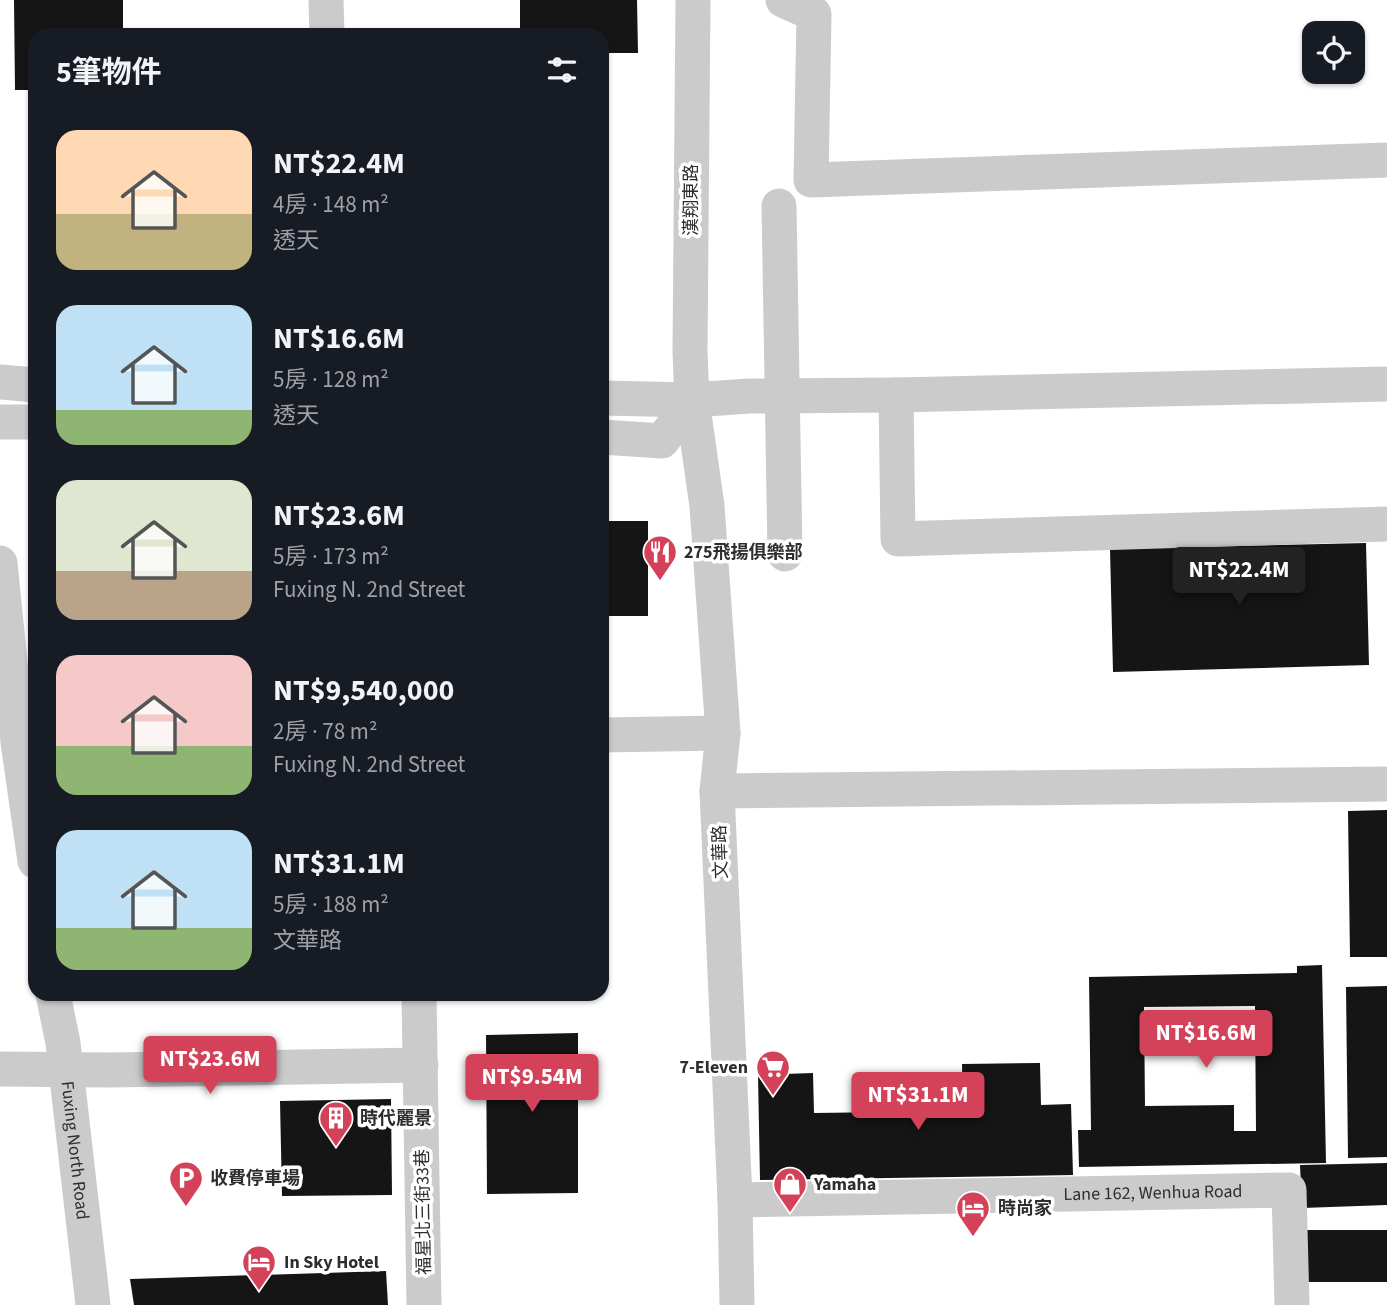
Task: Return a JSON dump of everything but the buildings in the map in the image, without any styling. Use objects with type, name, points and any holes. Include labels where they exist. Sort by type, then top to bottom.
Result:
[{"type":"street","points":[[326,0],[327,28]]},
{"type":"street","name":"漢翔東路","points":[[692,400],[690,352],[693,0]]},
{"type":"street","points":[[783,0],[814,14],[811,180],[1387,160]]},
{"type":"street","points":[[779,206],[785,554]]},
{"type":"street","points":[[0,382],[28,384]]},
{"type":"street","points":[[609,398],[692,400],[749,396],[1387,384]]},
{"type":"street","points":[[895,395],[898,539],[1387,524]]},
{"type":"street","points":[[609,437],[662,441],[692,400]]},
{"type":"street","name":"文華路","points":[[692,400],[707,506],[723,733],[717,792],[737,1305]]},
{"type":"street","points":[[0,422],[28,422]]},
{"type":"street","points":[[0,563],[18,742],[28,812]]},
{"type":"street","points":[[609,735],[723,733]]},
{"type":"street","points":[[717,792],[1387,784]]},
{"type":"street","name":"Fuxing North Road","points":[[54,1001],[62,1043],[93,1305]]},
{"type":"street","name":"福星北三街33巷","points":[[419,1001],[424,1305]]},
{"type":"street","points":[[0,1069],[421,1065]]},
{"type":"street","name":"Lane 162, Wenhua Road","points":[[735,1200],[1289,1190],[1292,1305]]},
{"type":"place","name":"275飛揚俱樂部","points":[[660,582]]},
{"type":"place","name":"7-Eleven","points":[[773,1097]]},
{"type":"place","name":"時代麗景","points":[[336,1148]]},
{"type":"place","name":"收費停車場","points":[[186,1208]]},
{"type":"place","name":"Yamaha","points":[[790,1214]]},
{"type":"place","name":"時尚家","points":[[973,1238]]},
{"type":"place","name":"In Sky Hotel","points":[[259,1292]]}]
